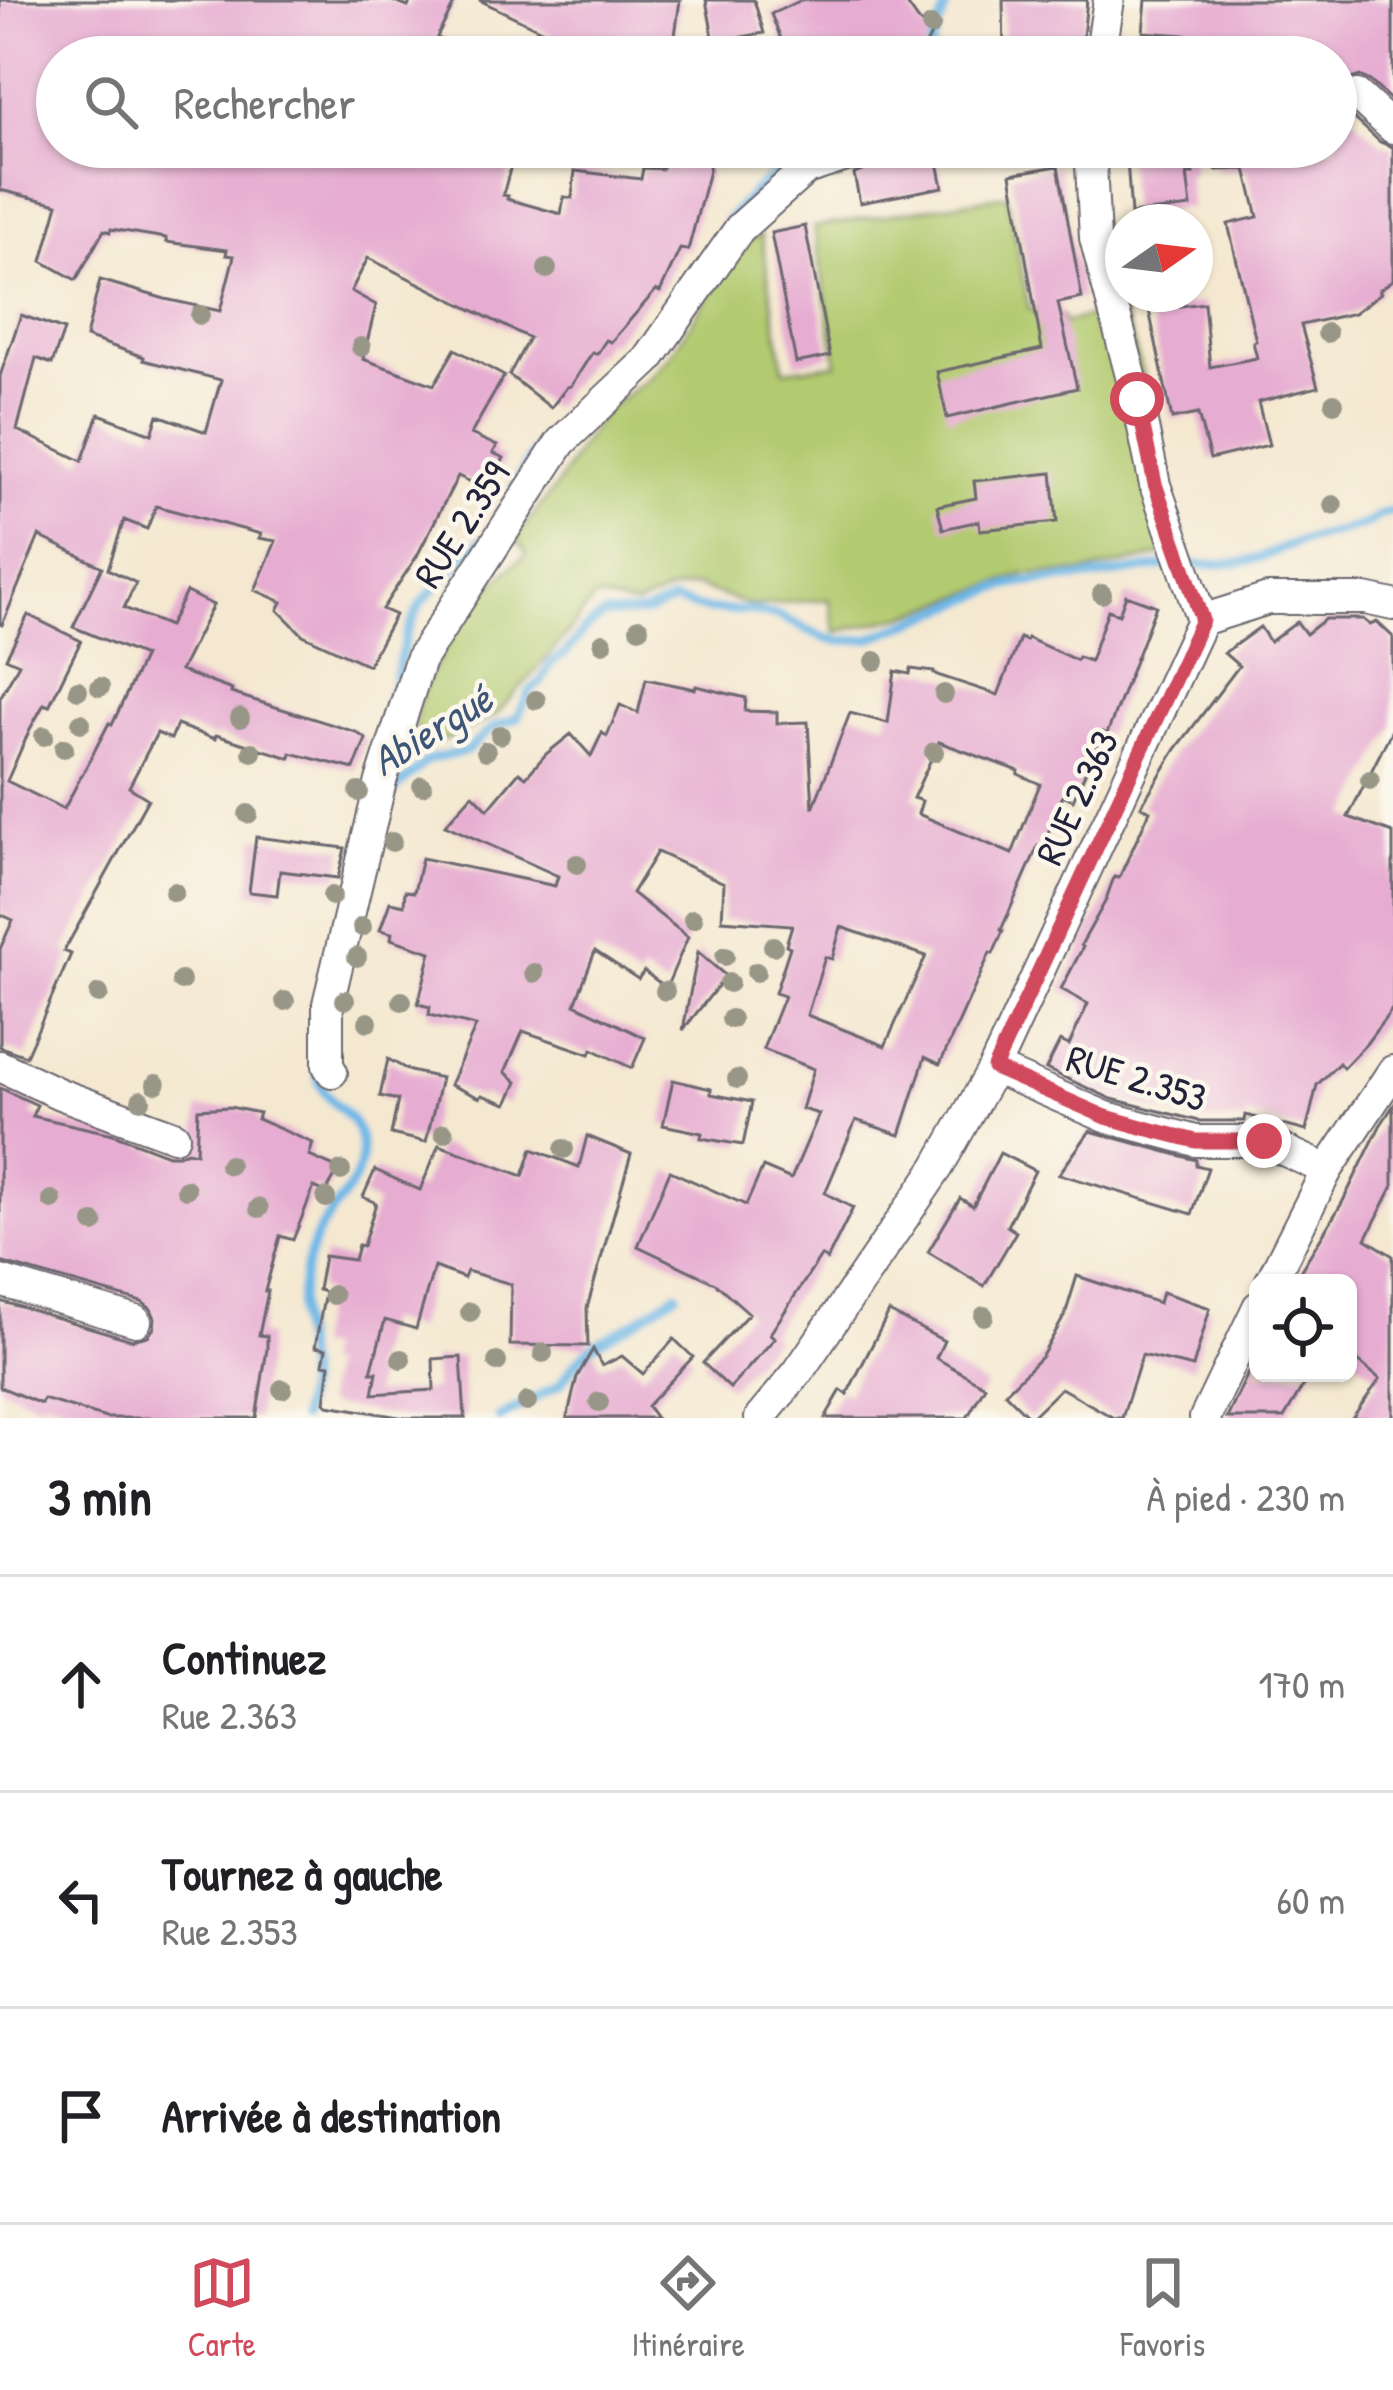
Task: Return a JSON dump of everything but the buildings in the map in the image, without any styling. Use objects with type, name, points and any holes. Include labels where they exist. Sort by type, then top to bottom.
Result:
[{"type":"street","points":[[1103,36],[1109,0]]},
{"type":"street","points":[[1358,94],[1393,128]]},
{"type":"street","name":"RUE 2.359","points":[[332,1072],[328,1066],[328,1004],[381,781],[420,660],[561,442],[648,360],[740,228],[809,168]]},
{"type":"street","points":[[1091,168],[1095,238],[1155,484],[1202,620],[1268,599],[1365,599],[1393,605]]},
{"type":"street","name":"RUE 2.363","points":[[760,1418],[798,1372],[938,1167],[994,1068],[1202,620]]},
{"type":"street","points":[[0,1066],[174,1136]]},
{"type":"street","name":"RUE 2.353","points":[[994,1068],[1106,1117],[1196,1141],[1264,1141],[1327,1170]]},
{"type":"street","points":[[1275,1274],[1327,1170],[1393,1071]]},
{"type":"street","points":[[0,1281],[136,1322]]},
{"type":"street","points":[[1205,1418],[1249,1326]]},
{"type":"green space","points":[[1007,195],[1029,309],[1061,315],[1065,323],[1123,312],[1161,430],[1157,468],[1167,515],[1162,555],[1088,572],[1022,575],[905,616],[836,632],[829,599],[751,606],[696,586],[636,606],[595,598],[496,715],[418,749],[416,720],[431,676],[475,606],[527,554],[516,540],[522,529],[607,409],[668,358],[744,243],[761,235],[784,370],[837,364],[814,227]]},
{"type":"waterway","points":[[935,36],[949,0]]},
{"type":"waterway","points":[[727,221],[784,168]]},
{"type":"waterway","points":[[513,490],[534,451],[553,430]]},
{"type":"waterway","name":"Abiergué","points":[[389,795],[428,760],[467,751],[492,728],[517,718],[551,663],[604,615],[645,613],[673,601],[708,610],[779,616],[840,641],[869,639],[998,588],[1165,566],[1239,563],[1367,524],[1393,511]]},
{"type":"waterway","points":[[383,727],[406,635],[421,603],[481,540]]},
{"type":"waterway","name":"Abiergué","points":[[301,1418],[306,1373],[299,1317],[305,1271],[319,1232],[351,1186],[361,1161],[353,1122],[325,1093],[317,1070]]},
{"type":"waterway","points":[[499,1418],[559,1385],[595,1344],[677,1293]]},
{"type":"route","points":[[1137,399],[1155,484],[1202,620],[994,1068],[1106,1117],[1145,1128],[1196,1141],[1264,1141]]}]
